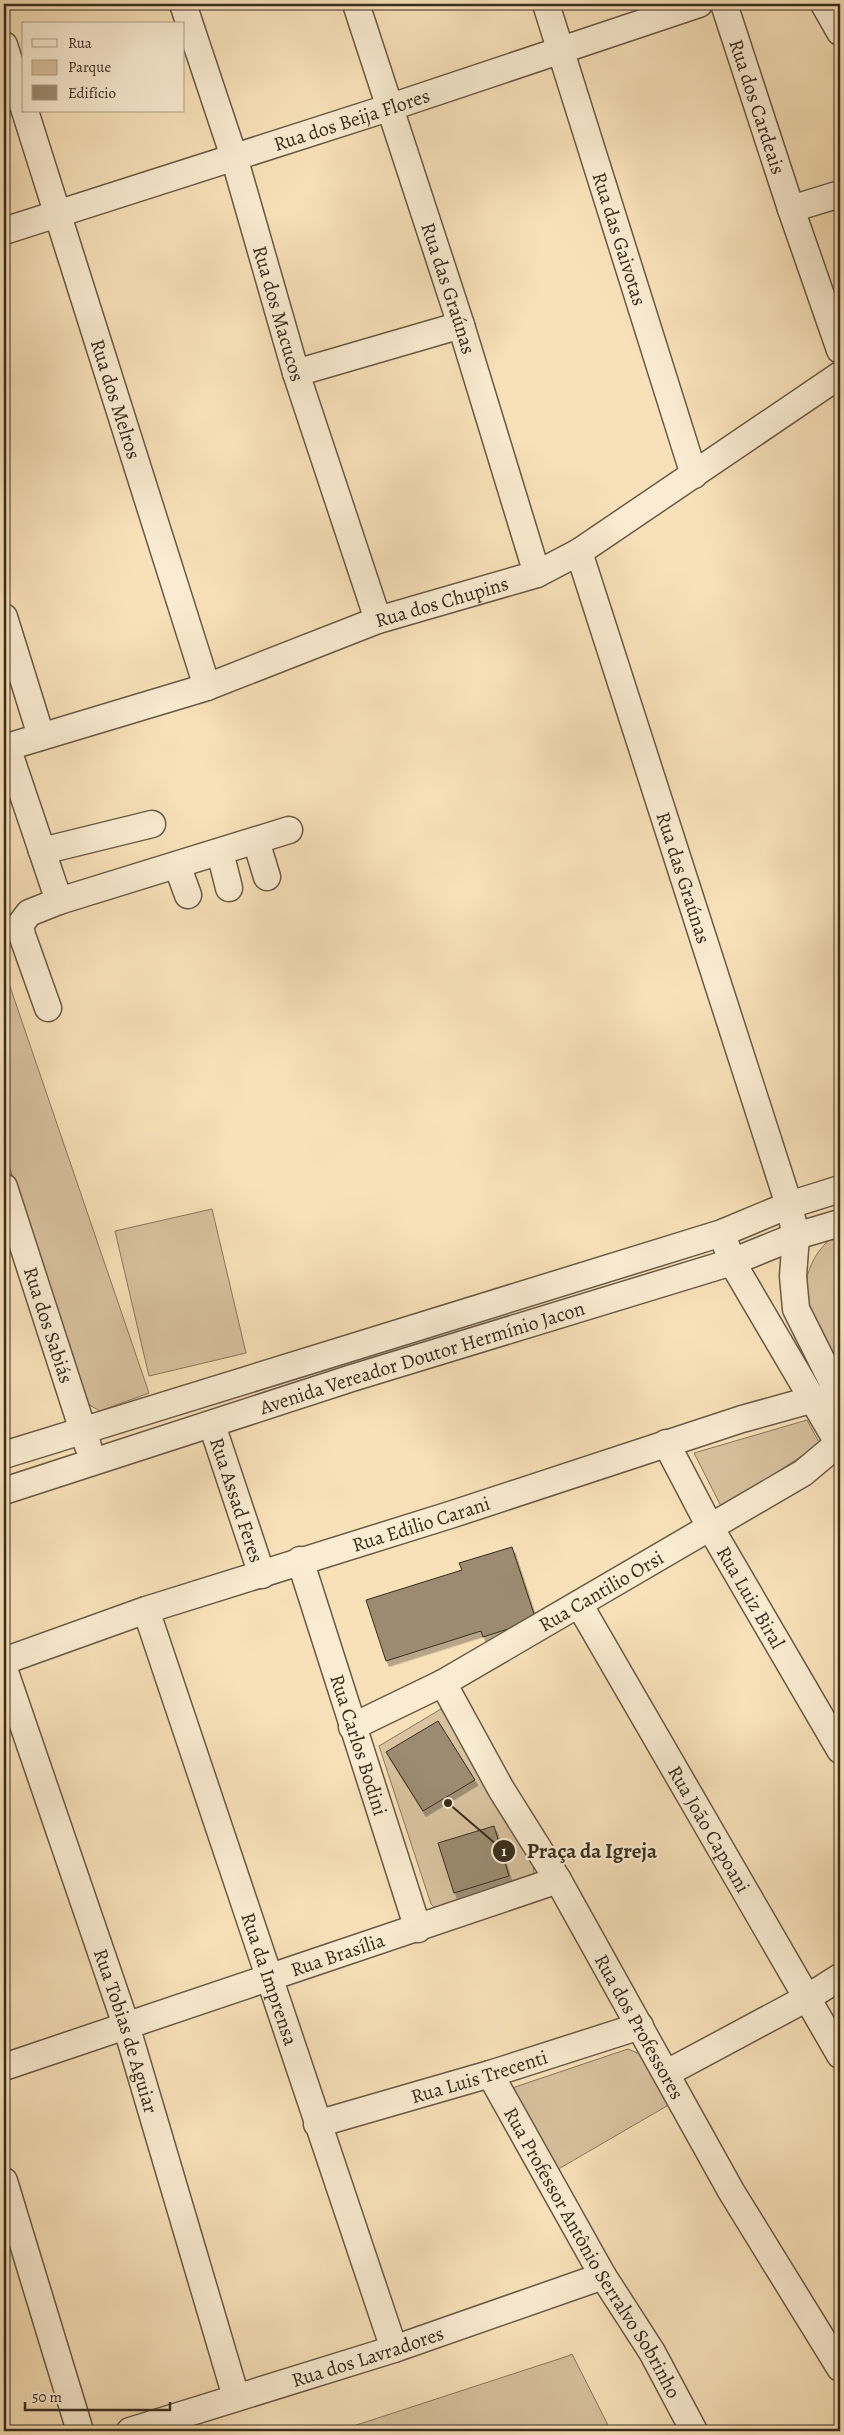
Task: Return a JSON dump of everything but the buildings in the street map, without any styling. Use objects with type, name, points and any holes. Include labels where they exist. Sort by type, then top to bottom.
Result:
[{"type":"street","name":"Rua dos Macucos","points":[[183,4],[234,157],[296,373],[378,620]]},
{"type":"street","name":"Rua das Graúnas","points":[[356,4],[388,108],[460,325],[537,574]]},
{"type":"street","name":"Rua das Gaivotas","points":[[546,4],[694,475]]},
{"type":"street","name":"Rua dos Beija Flores","points":[[4,231],[388,108],[699,4]]},
{"type":"street","name":"Rua dos Cardeais","points":[[724,4],[790,209],[840,350]]},
{"type":"street","points":[[824,4],[840,32]]},
{"type":"street","points":[[4,45],[22,102]]},
{"type":"street","name":"Rua dos Melros","points":[[25,112],[207,687]]},
{"type":"street","points":[[790,209],[840,194]]},
{"type":"street","points":[[296,373],[460,325]]},
{"type":"street","name":"Rua dos Chupins","points":[[6,747],[207,687],[378,620],[537,574],[579,552],[840,375]]},
{"type":"street","name":"Rua das Graúnas","points":[[579,552],[789,1205],[796,1236],[793,1276],[796,1309],[840,1397]]},
{"type":"street","points":[[4,617],[41,736]]},
{"type":"street","points":[[6,747],[59,901]]},
{"type":"street","points":[[42,851],[152,824]]},
{"type":"street","points":[[48,1008],[20,925],[29,913],[59,901],[289,830]]},
{"type":"street","points":[[256,841],[267,877]]},
{"type":"street","points":[[220,852],[229,888]]},
{"type":"street","points":[[177,865],[188,895]]},
{"type":"street","name":"Rua dos Sabiás","points":[[4,1187],[94,1462]]},
{"type":"street","name":"Avenida Vereador Doutor Hermínio Jacon","points":[[4,1456],[82,1430],[722,1233],[789,1205],[840,1189]]},
{"type":"street","name":"Avenida Vereador Doutor Hermínio Jacon","points":[[4,1491],[352,1378],[732,1262],[796,1236],[840,1223]]},
{"type":"street","points":[[722,1233],[732,1262],[840,1444]]},
{"type":"street","name":"Rua Edilio Carani","points":[[4,1661],[146,1610],[262,1575],[300,1560],[463,1511],[742,1419],[814,1399],[840,1397]]},
{"type":"street","name":"Rua Assad Feres","points":[[212,1425],[262,1575]]},
{"type":"street","name":"Rua Luiz Biral","points":[[666,1444],[710,1527],[840,1750]]},
{"type":"street","name":"Rua Cantilio Orsi","points":[[352,1727],[443,1683],[803,1474],[840,1444]]},
{"type":"street","name":"Rua Carlos Bodini","points":[[300,1560],[418,1928]]},
{"type":"street","name":"Rua João Capoani","points":[[579,1604],[840,2055]]},
{"type":"street","name":"Rua da Imprensa","points":[[146,1610],[317,2124],[394,2348]]},
{"type":"street","name":"Rua Tobias de Aguiar","points":[[4,1669],[126,2025],[236,2397]]},
{"type":"street","name":"Rua dos Professores","points":[[443,1683],[501,1789],[558,1880],[732,2191],[840,2368]]},
{"type":"street","name":"Rua Brasília","points":[[4,2067],[558,1880]]},
{"type":"street","points":[[667,2072],[807,1998],[840,1977]]},
{"type":"street","name":"Rua Luis Trecenti","points":[[317,2124],[490,2074],[640,2026]]},
{"type":"street","name":"Rua Professor Antônio Serralvo Sobrinho","points":[[490,2074],[603,2276],[652,2352],[694,2431]]},
{"type":"street","points":[[4,2181],[80,2431]]},
{"type":"street","name":"Rua dos Lavradores","points":[[130,2431],[394,2348],[603,2276]]},
{"type":"green space","points":[[4,969],[149,1393],[100,1411],[91,1406],[83,1396],[4,1150]]},
{"type":"green space","points":[[212,1209],[246,1353],[149,1376],[115,1231]]},
{"type":"green space","points":[[840,1232],[840,1369],[812,1323],[806,1304],[805,1291],[810,1268],[815,1257],[830,1239]]},
{"type":"green space","points":[[807,1420],[820,1444],[722,1508],[694,1453]]},
{"type":"green space","points":[[441,1709],[533,1861],[534,1874],[527,1881],[438,1911],[431,1904],[379,1746]]},
{"type":"green space","points":[[628,2049],[642,2055],[672,2103],[555,2171],[511,2092],[515,2087]]},
{"type":"green space","points":[[572,2354],[611,2431],[338,2431],[568,2356]]},
{"type":"place","name":"Praça da Igreja","points":[[448,1803]]}]
